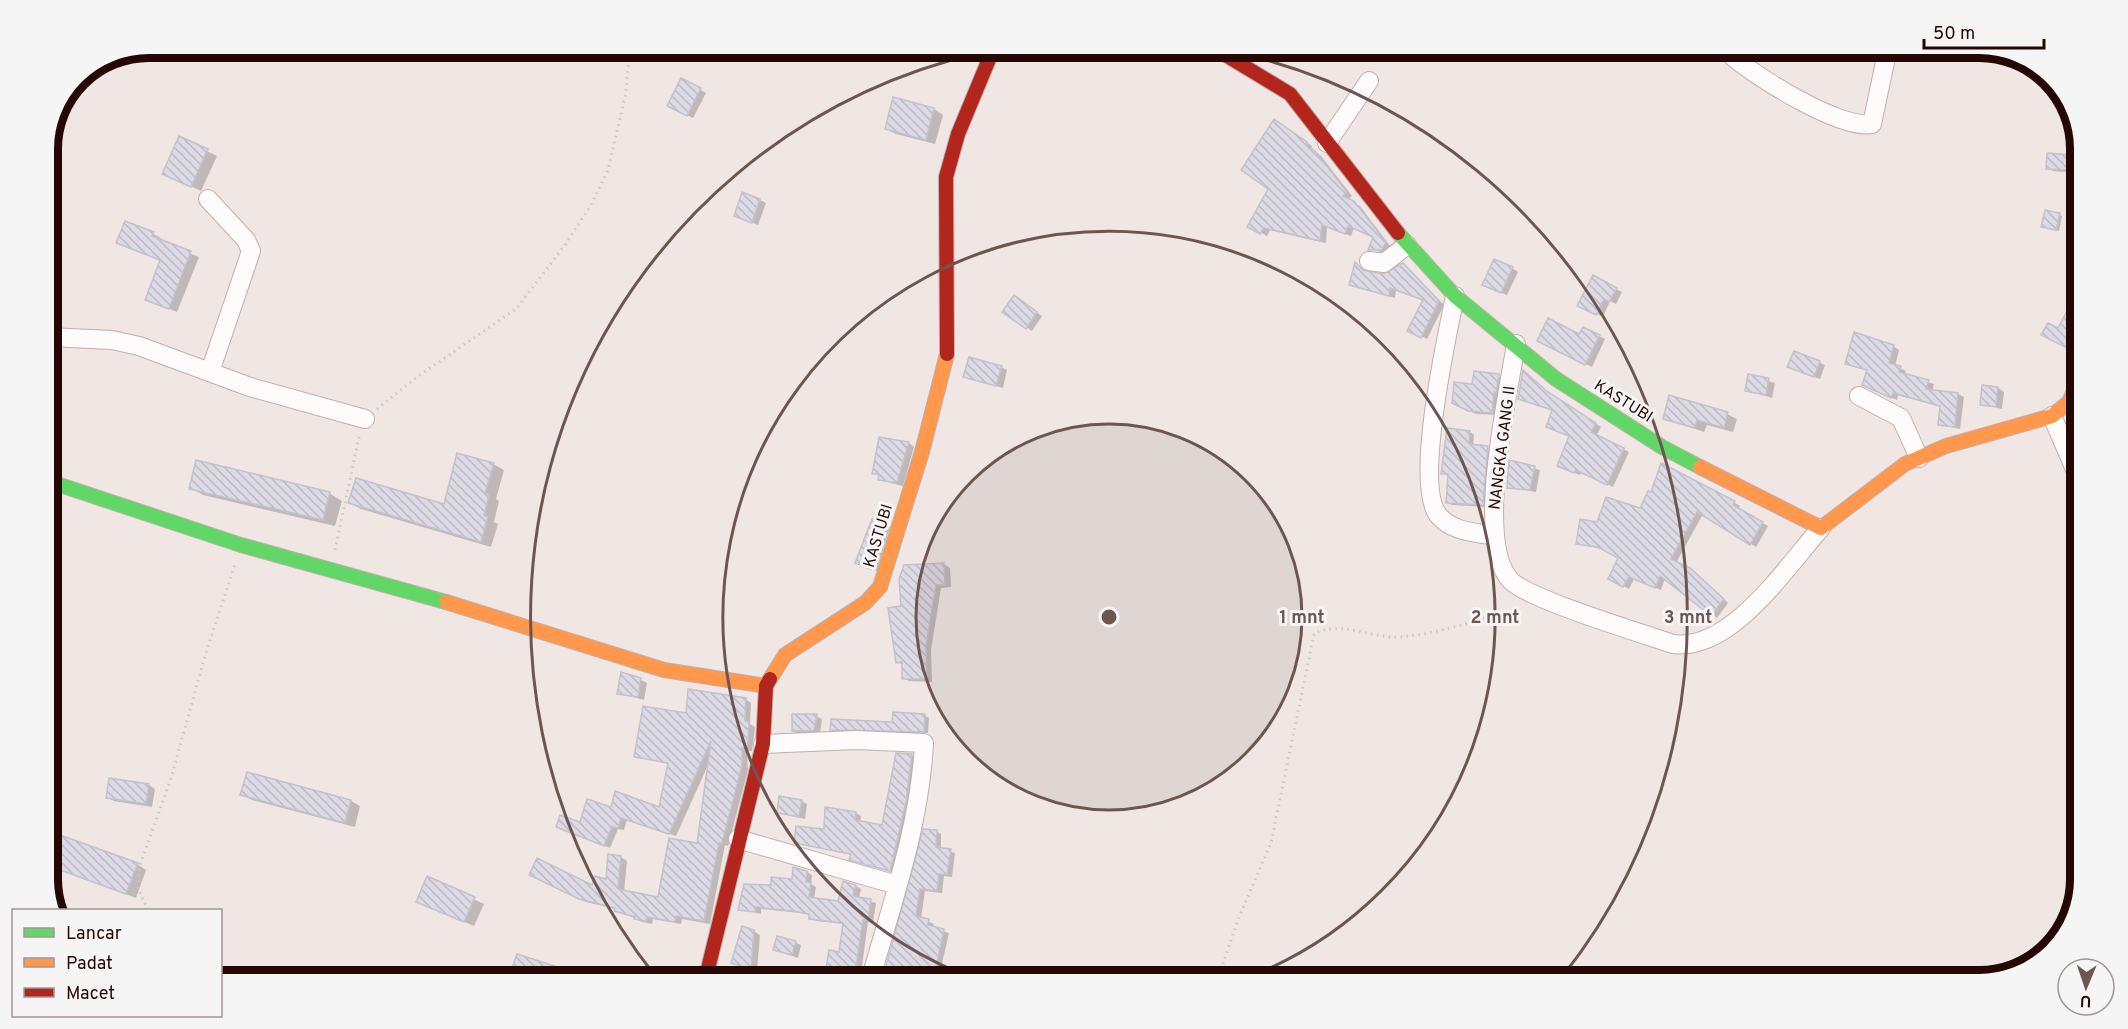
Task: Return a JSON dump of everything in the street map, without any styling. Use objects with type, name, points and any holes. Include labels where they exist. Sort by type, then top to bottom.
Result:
[{"type":"street","name":"KASTUBI","points":[[708,970],[763,744],[766,686],[785,655],[803,640],[865,603],[880,587],[886,572],[946,365],[946,177],[958,134],[978,79],[989,58]]},
{"type":"street","name":"KASTUBI","points":[[1231,58],[1290,94],[1407,246],[1455,296],[1556,379],[1662,447],[1821,528]]},
{"type":"street","points":[[1735,58],[1765,79],[1817,109],[1849,123],[1863,126],[1872,124],[1886,58]]},
{"type":"street","points":[[1327,143],[1369,81]]},
{"type":"street","points":[[208,199],[246,240],[251,251],[210,372]]},
{"type":"street","points":[[1369,261],[1384,262],[1407,246]]},
{"type":"street","points":[[1455,296],[1434,403],[1430,496],[1438,516],[1453,528],[1494,536]]},
{"type":"street","points":[[59,338],[112,340],[139,346],[179,363],[250,387],[365,419]]},
{"type":"street","name":"NANGKA GANG II","points":[[1516,344],[1499,453],[1494,536],[1503,571],[1513,583],[1547,599],[1673,644],[1692,645],[1713,638],[1740,620],[1821,528]]},
{"type":"street","points":[[1858,396],[1901,418],[1919,458]]},
{"type":"street","points":[[1821,528],[1905,464],[1946,446],[2052,416],[2069,399]]},
{"type":"street","points":[[2052,416],[2069,456]]},
{"type":"street","points":[[59,485],[241,545],[497,617],[664,670],[766,686]]},
{"type":"street","points":[[763,744],[856,740],[922,742],[922,777],[914,824],[873,970]]},
{"type":"street","points":[[738,839],[897,885]]},
{"type":"path","points":[[331,569],[365,419],[417,377],[516,309],[566,245],[591,205],[608,170],[626,92],[629,58]]},
{"type":"path","points":[[148,909],[138,888],[139,868],[171,778],[205,656],[241,545]]},
{"type":"path","points":[[1221,970],[1239,917],[1271,843],[1314,633],[1325,627],[1394,637],[1493,616],[1547,599]]},
{"type":"building","points":[[681,78],[701,88],[687,116],[667,106]]},
{"type":"building","points":[[893,97],[934,108],[926,140],[885,129]]},
{"type":"building","points":[[1274,119],[1307,142],[1306,144],[1316,152],[1347,192],[1343,196],[1354,201],[1386,242],[1382,250],[1368,250],[1373,237],[1348,226],[1345,234],[1322,225],[1320,241],[1264,228],[1260,234],[1247,227],[1268,189],[1241,170]]},
{"type":"building","points":[[179,136],[208,149],[191,187],[162,174]]},
{"type":"building","points":[[2047,153],[2069,155],[2069,170],[2046,169]]},
{"type":"building","points":[[742,192],[760,199],[752,223],[734,216]]},
{"type":"building","points":[[2045,210],[2060,213],[2056,230],[2041,227]]},
{"type":"building","points":[[125,221],[154,232],[152,236],[191,251],[169,309],[145,300],[160,260],[116,243]]},
{"type":"building","points":[[1494,259],[1513,267],[1501,293],[1482,285]]},
{"type":"building","points":[[1355,262],[1363,270],[1383,274],[1403,263],[1439,301],[1421,338],[1407,331],[1423,300],[1390,288],[1389,296],[1349,285]]},
{"type":"building","points":[[1593,275],[1617,288],[1609,302],[1604,299],[1596,315],[1577,306]]},
{"type":"building","points":[[1014,295],[1037,312],[1026,329],[1002,312]]},
{"type":"building","points":[[2069,307],[2069,349],[2041,335],[2048,323],[2058,328]]},
{"type":"building","points":[[1548,318],[1579,334],[1583,327],[1600,335],[1585,365],[1537,341]]},
{"type":"building","points":[[1854,332],[1894,345],[1889,363],[1901,366],[1899,372],[1929,380],[1926,389],[1958,393],[1955,427],[1938,425],[1940,406],[1893,393],[1891,398],[1862,385],[1867,370],[1845,364]]},
{"type":"building","points":[[1794,351],[1820,361],[1814,377],[1787,367]]},
{"type":"building","points":[[969,357],[1002,366],[996,386],[963,377]]},
{"type":"building","points":[[1523,370],[1548,392],[1596,423],[1591,432],[1624,448],[1607,485],[1576,470],[1574,473],[1557,466],[1569,436],[1546,427],[1552,410],[1518,399]]},
{"type":"building","points":[[1474,371],[1499,374],[1492,413],[1468,411],[1452,403],[1454,382],[1472,384]]},
{"type":"building","points":[[1748,374],[1769,378],[1766,395],[1745,391]]},
{"type":"building","points":[[1982,385],[1998,387],[1996,407],[1980,405]]},
{"type":"building","points":[[1669,395],[1728,412],[1724,428],[1697,420],[1695,428],[1663,419]]},
{"type":"building","points":[[1447,428],[1470,431],[1469,444],[1488,446],[1483,505],[1446,503],[1448,474],[1441,474]]},
{"type":"building","points":[[879,437],[909,442],[897,483],[878,480],[879,474],[872,474]]},
{"type":"building","points":[[457,453],[494,463],[485,493],[489,494],[484,516],[488,517],[481,542],[348,503],[356,478],[444,504]]},
{"type":"building","points":[[196,460],[330,492],[323,520],[189,489]]},
{"type":"building","points":[[1509,460],[1535,466],[1530,490],[1507,488]]},
{"type":"building","points":[[1661,463],[1735,501],[1733,505],[1763,522],[1750,545],[1697,512],[1671,559],[1690,568],[1724,599],[1711,616],[1660,576],[1655,588],[1629,577],[1623,587],[1608,579],[1618,558],[1598,547],[1576,544],[1580,519],[1597,522],[1606,497],[1640,508],[1648,491],[1651,492]]},
{"type":"building","points":[[872,519],[885,523],[871,569],[855,563]]},
{"type":"building","points":[[944,563],[945,585],[936,585],[926,646],[927,679],[902,679],[902,662],[896,663],[888,608],[901,606],[899,579],[904,565]]},
{"type":"building","points":[[621,672],[641,678],[638,697],[617,694]]},
{"type":"building","points":[[688,689],[746,698],[745,721],[749,722],[748,742],[746,749],[742,748],[742,766],[722,843],[719,843],[704,921],[676,916],[675,922],[647,917],[646,921],[634,919],[635,917],[614,911],[615,908],[579,899],[529,875],[537,858],[592,885],[595,876],[606,879],[608,854],[621,856],[618,889],[658,897],[669,838],[697,843],[711,741],[669,834],[621,818],[618,828],[612,827],[604,846],[556,827],[560,815],[580,822],[587,799],[611,807],[615,791],[659,807],[668,763],[634,757],[643,706],[686,713]]},
{"type":"building","points":[[893,712],[925,714],[924,732],[830,730],[831,719],[892,722]]},
{"type":"building","points":[[792,714],[817,714],[814,731],[792,731]]},
{"type":"building","points":[[896,753],[912,754],[906,802],[890,871],[849,860],[851,854],[794,843],[796,826],[824,829],[825,807],[856,812],[855,820],[882,825]]},
{"type":"building","points":[[247,772],[351,800],[345,823],[240,795]]},
{"type":"building","points":[[109,778],[149,784],[146,804],[106,798]]},
{"type":"building","points":[[779,796],[802,800],[799,817],[777,813]]},
{"type":"building","points":[[923,829],[937,830],[936,847],[951,849],[947,875],[939,874],[937,891],[920,889],[916,916],[929,919],[928,925],[944,929],[935,970],[885,970]]},
{"type":"building","points":[[60,835],[138,863],[126,894],[59,870]]},
{"type":"building","points":[[793,867],[807,871],[806,882],[811,882],[809,897],[838,901],[843,881],[856,885],[853,896],[871,899],[868,921],[863,920],[856,970],[826,970],[829,950],[839,952],[843,923],[809,919],[809,914],[793,911],[756,907],[755,912],[738,910],[744,884],[771,885],[771,877],[792,879]]},
{"type":"building","points":[[427,876],[475,897],[464,922],[416,902]]},
{"type":"building","points":[[742,926],[754,930],[751,969],[731,963]]},
{"type":"building","points":[[777,936],[796,941],[792,955],[773,950]]},
{"type":"building","points":[[517,954],[567,970],[511,970]]},
{"type":"traffic: fast","points":[[1398,233],[1455,296],[1556,379],[1662,447],[1700,467]]},
{"type":"traffic: fast","points":[[59,485],[241,545],[446,602]]},
{"type":"traffic: slow","points":[[770,679],[785,655],[865,603],[880,587],[922,452],[947,354]]},
{"type":"traffic: slow","points":[[1700,467],[1821,528],[1905,464],[1946,446],[2052,416],[2069,401]]},
{"type":"traffic: slow","points":[[446,602],[664,670],[766,686]]},
{"type":"traffic: jam","points":[[947,354],[946,177],[958,134],[990,58]]},
{"type":"traffic: jam","points":[[1231,58],[1290,94],[1398,233]]},
{"type":"traffic: jam","points":[[708,970],[763,744],[766,686],[770,679]]}]
